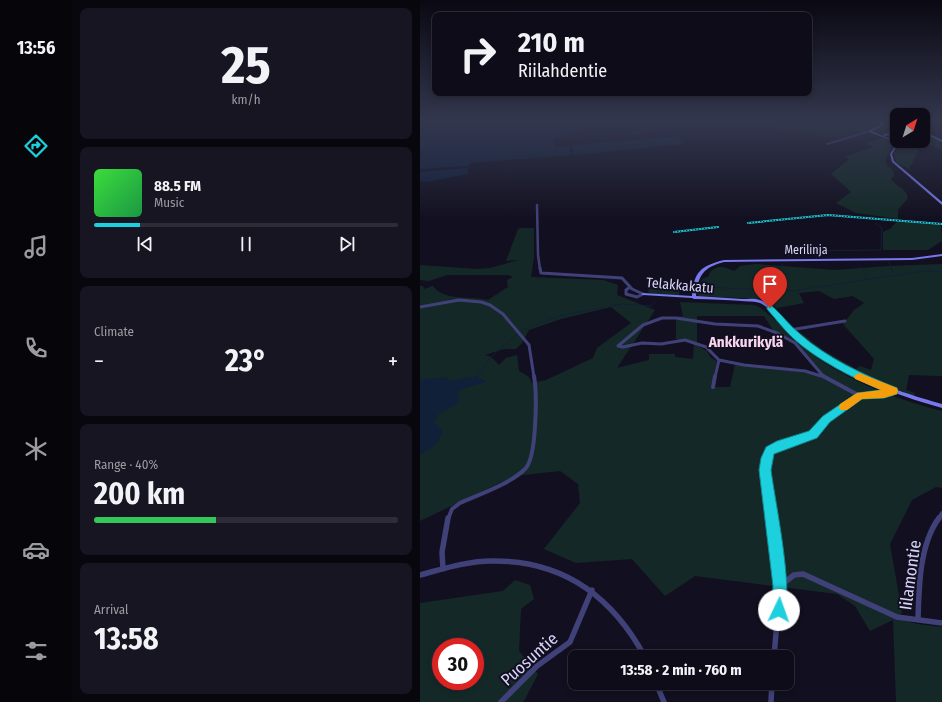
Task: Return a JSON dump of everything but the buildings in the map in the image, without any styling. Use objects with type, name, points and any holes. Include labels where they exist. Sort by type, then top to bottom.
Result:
[{"type":"street","points":[[891,154],[894,162],[940,200],[942,204]]},
{"type":"street","name":"Telakkakatu","points":[[537,205],[540,272],[545,274],[619,278],[625,280],[630,287],[643,294],[759,301],[770,308],[790,330]]},
{"type":"street","name":"Merilinja","points":[[694,298],[695,283],[698,275],[708,267],[724,261],[912,259],[942,255]]},
{"type":"street","points":[[630,287],[626,290],[626,294],[637,297],[643,294]]},
{"type":"street","points":[[420,307],[460,300],[481,302],[490,305],[503,314],[528,345],[535,381],[535,431],[531,462],[526,469],[515,477],[460,503],[452,509],[446,522],[442,552],[443,569]]},
{"type":"street","points":[[822,376],[795,343],[771,330],[754,325],[715,324],[662,318],[643,325],[618,346],[623,347],[642,343],[661,344],[685,340],[706,347],[719,360],[744,365],[805,371],[822,376],[860,396]]},
{"type":"street","points":[[790,330],[844,321]]},
{"type":"street","points":[[790,330],[805,343],[845,369],[893,391],[942,406]]},
{"type":"street","points":[[713,387],[719,360]]},
{"type":"street","points":[[775,650],[780,586],[765,470],[766,458],[770,451],[781,445],[813,435],[827,419],[860,396],[884,394],[893,391]]},
{"type":"street","name":"Iilamontie","points":[[918,620],[920,587],[925,552],[932,530],[942,513]]},
{"type":"street","points":[[420,575],[443,569],[490,561],[524,562],[555,570],[592,590],[613,608],[627,624],[638,640],[642,650]]},
{"type":"street","points":[[780,586],[794,575],[803,574],[897,617],[942,623]]},
{"type":"street","name":"Puosuntie","points":[[501,702],[537,666],[570,642],[592,590]]},
{"type":"street","points":[[659,690],[664,702]]},
{"type":"street","points":[[771,702],[772,690]]},
{"type":"green space","points":[[853,154],[888,154],[885,160],[887,165],[893,171],[894,176],[891,179],[905,192],[908,198],[898,210],[898,219],[856,213],[836,203],[851,192],[831,174],[849,159],[844,157]]},
{"type":"green space","points":[[894,154],[917,154],[909,169],[896,162]]},
{"type":"green space","points":[[898,221],[941,225],[942,241],[928,250],[883,250],[883,232],[892,228],[891,227]]},
{"type":"green space","points":[[534,228],[534,257],[531,277],[603,280],[618,285],[617,295],[655,310],[617,368],[649,360],[649,354],[675,354],[675,357],[693,359],[694,344],[707,351],[711,358],[717,361],[711,387],[730,387],[735,364],[808,373],[820,376],[821,373],[797,345],[773,330],[764,316],[697,316],[697,343],[676,339],[676,317],[683,316],[680,302],[754,305],[773,318],[809,352],[840,372],[890,395],[942,411],[942,488],[936,487],[912,500],[890,544],[902,613],[896,618],[917,624],[942,627],[942,702],[896,702],[893,620],[870,631],[855,606],[837,594],[695,576],[665,596],[632,559],[576,563],[544,549],[580,503],[578,484],[560,471],[514,476],[420,521],[420,286],[423,286],[424,289],[433,286],[443,294],[450,296],[488,300],[508,287],[507,280],[513,277],[509,275],[447,275],[429,281],[420,280],[420,265],[478,269],[490,268],[519,260],[506,261],[518,229]],"holes":[[[611,307],[631,323],[597,348],[593,358],[546,380],[532,383],[529,377],[519,371],[517,355],[506,358],[499,365],[491,357],[485,355],[504,349],[516,349],[522,343],[529,330],[561,319]]]},
{"type":"green space","points":[[756,264],[835,270],[942,264],[942,376],[909,375],[906,390],[915,393],[914,396],[883,385],[851,371],[820,353],[795,332],[797,330],[823,350],[856,369],[860,366],[871,370],[874,359],[843,324],[854,310],[864,303],[853,296],[834,299],[819,291],[799,293],[804,303],[777,308],[760,299],[698,296],[702,279],[709,276],[713,269],[722,267],[734,271],[740,266]]},
{"type":"green space","points":[[651,283],[681,283],[679,296],[648,292]]},
{"type":"green space","points":[[515,580],[530,585],[534,599],[521,609],[519,651],[538,674],[524,701],[420,702],[420,603],[503,591]]},
{"type":"water","points":[[420,154],[571,154],[571,155],[470,163],[467,169],[469,173],[467,174],[427,182],[420,181]]},
{"type":"water","points":[[476,376],[487,382],[462,389],[457,394],[460,400],[458,403],[439,414],[434,422],[442,430],[440,438],[431,448],[420,455],[420,380],[446,377],[450,381]]},
{"type":"pier","points":[[469,165],[466,168],[420,172],[420,169]]},
{"type":"waterway","points":[[788,256],[794,251],[881,250],[882,228],[875,223]]},
{"type":"waterway","points":[[889,262],[894,275]]},
{"type":"waterway","points":[[765,290],[783,264]]},
{"type":"waterway","points":[[861,267],[867,279]]},
{"type":"waterway","points":[[765,290],[793,291],[923,271],[942,272]]},
{"type":"waterway","points":[[657,293],[658,290],[687,287]]},
{"type":"waterway","points":[[704,287],[765,290]]},
{"type":"waterway","points":[[610,306],[623,304],[651,306],[655,302]]},
{"type":"waterway","points":[[520,331],[559,316],[605,307]]},
{"type":"waterway","points":[[476,376],[491,357],[517,334]]},
{"type":"railway","points":[[748,223],[828,215],[942,224]]},
{"type":"railway","points":[[674,232],[718,227]]},
{"type":"slow traffic","points":[[844,407],[860,396],[867,394],[884,394],[893,391],[859,376]]},
{"type":"district","name":"Ankkurikylä","points":[[746,342]]},
{"type":"route","points":[[770,308],[790,330],[805,343],[845,369],[893,391],[884,394],[867,394],[860,396],[827,419],[813,435],[781,445],[770,451],[766,458],[765,470],[780,586],[779,610]]}]
